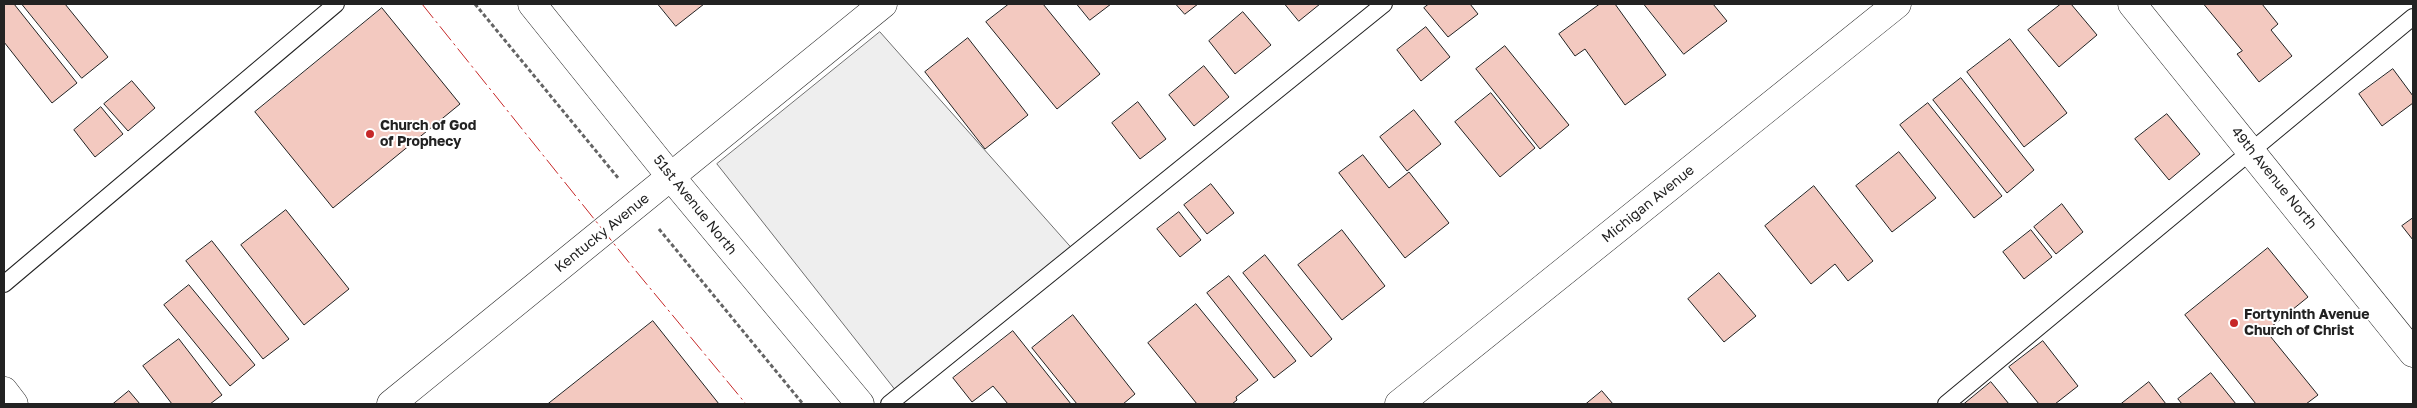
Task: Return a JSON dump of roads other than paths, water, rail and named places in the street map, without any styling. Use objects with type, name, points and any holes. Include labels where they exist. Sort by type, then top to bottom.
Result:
[{"type":"street","name":"51st Avenue North","points":[[532,4],[671,177],[860,404]]},
{"type":"street","name":"Kentucky Avenue","points":[[391,404],[883,4]]},
{"type":"street","name":"Michigan Avenue","points":[[1399,404],[1897,4]]},
{"type":"street","name":"49th Avenue North","points":[[2132,4],[2252,150],[2413,353]]},
{"type":"street","points":[[4,392],[14,404]]},
{"type":"lane","points":[[4,284],[336,4]]},
{"type":"lane","points":[[889,404],[1384,4]]},
{"type":"lane","points":[[1946,404],[2413,18]]},
{"type":"place","name":"Church of God of Prophecy","points":[[370,134]]},
{"type":"place","name":"Fortyninth Avenue Church of Christ","points":[[2234,323]]}]
